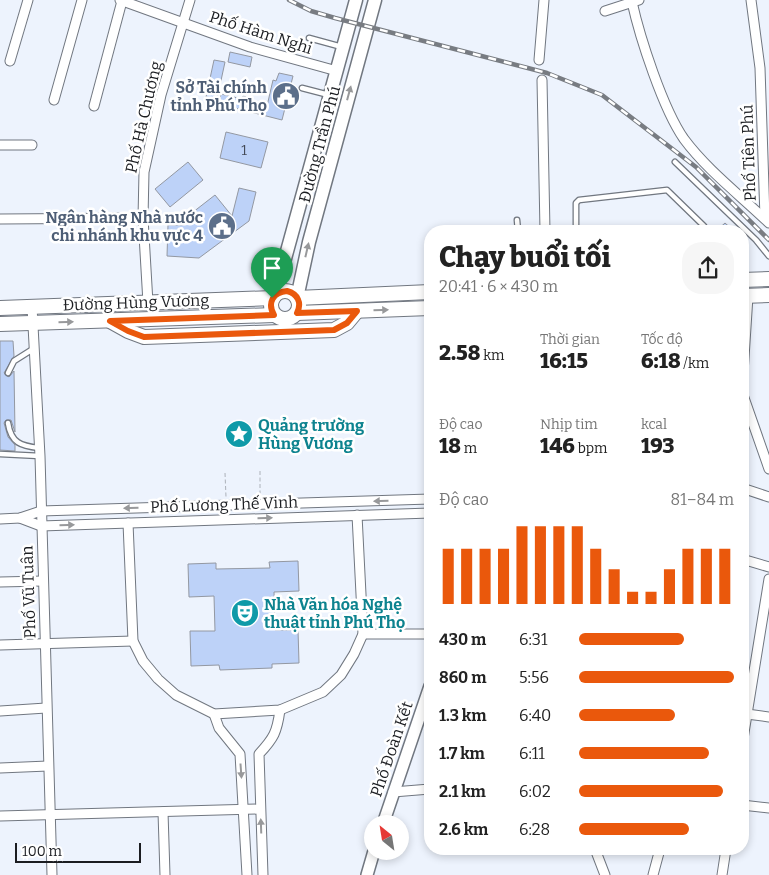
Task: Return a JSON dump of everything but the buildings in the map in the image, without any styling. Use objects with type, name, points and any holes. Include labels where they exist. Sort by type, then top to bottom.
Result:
[{"type":"main road","name":"Đường Trần Phú","points":[[274,297],[356,0]]},
{"type":"main road","name":"Đường Trần Phú","points":[[297,298],[309,242],[375,0]]},
{"type":"main road","points":[[749,280],[769,279]]},
{"type":"main road","points":[[297,313],[300,306],[297,298],[287,291],[274,297],[271,307],[274,315],[286,320],[297,313],[424,308]]},
{"type":"main road","points":[[297,298],[424,292]]},
{"type":"main road","points":[[749,296],[769,296]]},
{"type":"main road","name":"Đường Hùng Vương","points":[[0,308],[274,297]]},
{"type":"main road","points":[[110,321],[144,337],[334,330],[347,323],[357,311]]},
{"type":"main road","name":"Đường Hùng Vương","points":[[0,324],[274,315]]},
{"type":"street","points":[[10,61],[28,0]]},
{"type":"street","points":[[54,100],[82,0]]},
{"type":"street","points":[[94,106],[121,0]]},
{"type":"street","name":"Phố Hàm Nghi","points":[[121,0],[250,47],[337,71]]},
{"type":"street","name":"Phố Hà Chương","points":[[148,303],[143,218],[146,156],[182,22],[190,0]]},
{"type":"street","points":[[539,60],[544,0]]},
{"type":"street","name":"Phố Tiên Phú","points":[[751,0],[760,68],[767,177],[767,220]]},
{"type":"street","points":[[604,11],[636,1]]},
{"type":"street","name":"Phố Tiên Phú","points":[[636,1],[658,85],[683,137],[717,174],[767,220]]},
{"type":"street","points":[[542,80],[545,225]]},
{"type":"street","points":[[0,145],[32,144]]},
{"type":"street","points":[[0,219],[143,218]]},
{"type":"street","name":"Phố Vũ Tuân","points":[[32,307],[40,452],[52,875]]},
{"type":"street","points":[[749,411],[769,469]]},
{"type":"street","points":[[749,490],[769,497]]},
{"type":"street","name":"Phố Lương Thế Vinh","points":[[0,519],[20,518],[41,511],[424,499]]},
{"type":"street","points":[[242,505],[242,519]]},
{"type":"street","name":"Phố Lương Thế Vinh","points":[[20,518],[41,526],[424,513]]},
{"type":"street","points":[[128,523],[133,641],[143,661],[164,685],[176,695],[214,714],[280,710],[323,692],[341,675],[354,654],[363,634],[358,515]]},
{"type":"street","points":[[749,560],[769,567]]},
{"type":"street","points":[[749,702],[769,580]]},
{"type":"street","points":[[0,582],[43,581]]},
{"type":"street","points":[[363,634],[424,634]]},
{"type":"street","points":[[0,645],[133,641]]},
{"type":"street","points":[[0,711],[46,708]]},
{"type":"street","points":[[240,754],[258,754],[273,739],[277,729],[280,710]]},
{"type":"street","points":[[214,714],[219,728],[240,754],[247,875]]},
{"type":"street","points":[[749,714],[769,717]]},
{"type":"street","name":"Phố Đoàn Kết","points":[[386,815],[393,792],[424,719]]},
{"type":"street","points":[[258,754],[263,875]]},
{"type":"street","points":[[0,768],[48,766]]},
{"type":"street","points":[[393,792],[424,789]]},
{"type":"street","points":[[749,806],[769,808]]},
{"type":"street","points":[[0,816],[260,809]]},
{"type":"street","points":[[163,812],[164,875]]},
{"type":"street","points":[[597,855],[605,875]]},
{"type":"street","points":[[653,875],[658,855]]},
{"type":"street","points":[[722,875],[725,855]]},
{"type":"street","points":[[367,875],[371,860]]},
{"type":"lane","points":[[309,38],[343,48]]},
{"type":"lane","points":[[302,88],[330,96]]},
{"type":"lane","points":[[676,162],[741,225]]},
{"type":"lane","points":[[576,225],[576,203],[579,200],[667,190],[703,225]]},
{"type":"lane","points":[[517,220],[517,225]]},
{"type":"lane","points":[[749,233],[769,256]]},
{"type":"lane","points":[[8,374],[14,361],[33,348]]},
{"type":"lane","points":[[8,423],[15,442],[20,446],[40,452]]},
{"type":"lane","points":[[0,454],[40,452]]},
{"type":"path","points":[[260,471],[260,504]]},
{"type":"path","points":[[225,473],[226,505]]},
{"type":"railway","points":[[289,0],[311,11],[335,18],[547,73],[602,95],[696,167],[769,240]]},
{"type":"place","name":"Sở Tài chính tỉnh Phú Thọ","points":[[286,96]]},
{"type":"place","name":"Ngân hàng Nhà nước chi nhánh khu vực 4","points":[[222,226]]},
{"type":"place","name":"Quảng trường Hùng Vương","points":[[239,434]]},
{"type":"place","name":"Nhà Văn hóa Nghệ thuật tỉnh Phú Thọ","points":[[245,613]]},
{"type":"route","points":[[287,291],[292,293],[299,301],[297,313],[357,311],[347,323],[334,330],[144,337],[110,321],[274,315],[271,310],[272,298],[281,292],[287,291]]}]
